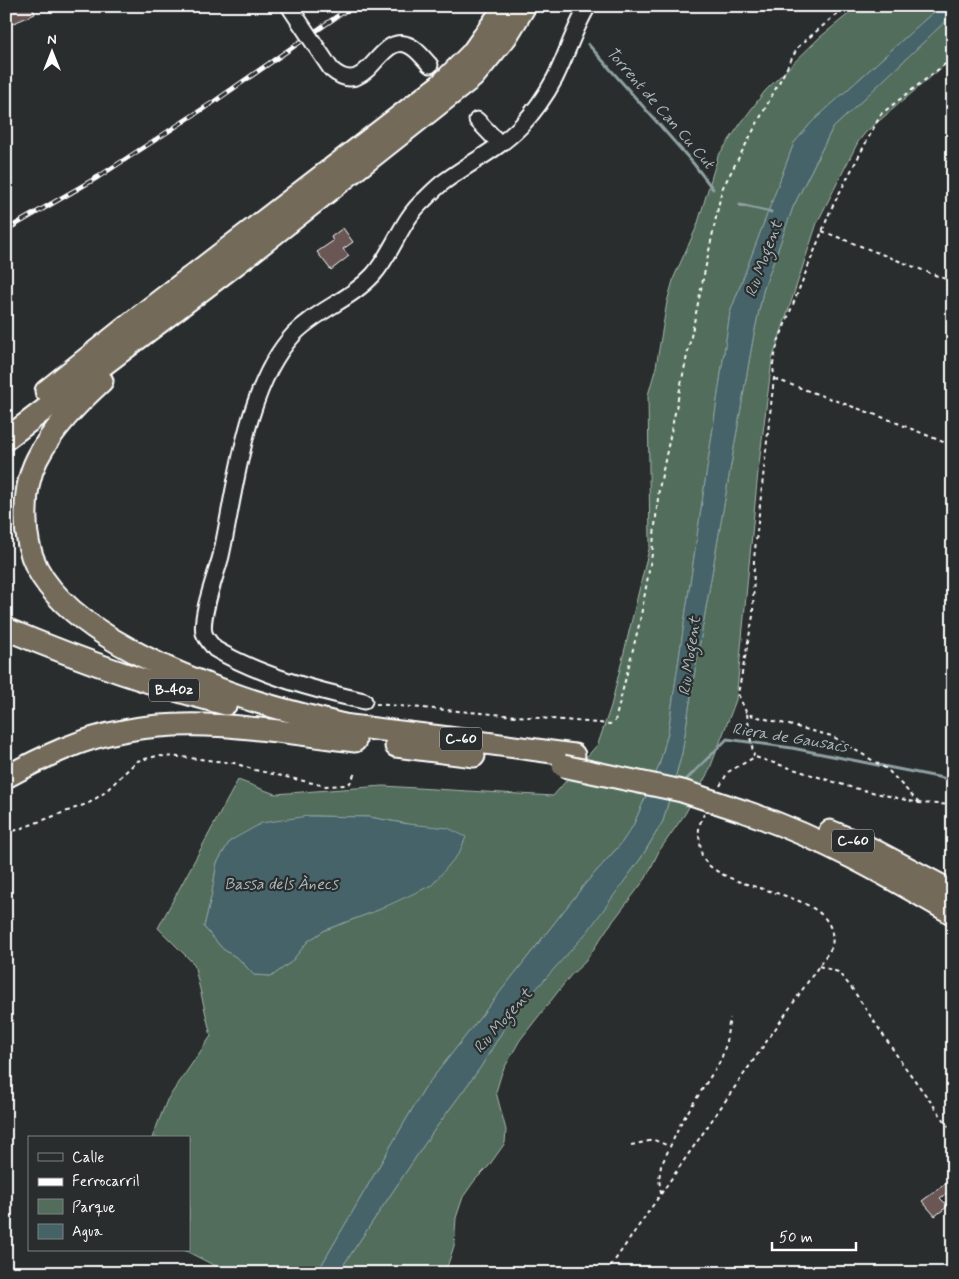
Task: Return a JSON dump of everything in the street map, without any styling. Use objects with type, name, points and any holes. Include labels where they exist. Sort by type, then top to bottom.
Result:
[{"type":"highway","points":[[6,421],[440,85],[472,53],[505,6]]},
{"type":"highway","points":[[6,439],[137,341],[473,77],[502,43],[525,6]]},
{"type":"highway","points":[[137,341],[126,359],[70,411],[42,450],[33,468],[27,488],[25,522],[29,548],[38,569],[44,580],[59,597],[84,619],[119,643],[156,663],[177,673],[244,698],[346,733]]},
{"type":"highway","name":"B-40z","points":[[6,629],[106,669],[191,695],[302,720],[346,733]]},
{"type":"highway","name":"B-40z","points":[[6,642],[64,666],[145,694],[220,714],[346,733]]},
{"type":"highway","points":[[6,777],[89,740],[140,728],[219,725],[346,733]]},
{"type":"highway","name":"C-60","points":[[346,733],[569,761],[682,791],[748,805],[782,824],[953,892]]},
{"type":"highway","points":[[884,865],[953,886]]},
{"type":"highway","points":[[884,865],[930,913],[953,930]]},
{"type":"highway","name":"C-60","points":[[884,865],[953,914]]},
{"type":"street","points":[[289,6],[331,68],[343,77],[357,77],[364,73],[389,47],[397,44],[412,46],[430,65]]},
{"type":"street","points":[[364,701],[330,694],[261,670],[216,649],[211,645],[204,632],[204,618],[221,555],[248,425],[268,374],[280,351],[295,333],[314,317],[347,298],[370,277],[425,198],[441,184],[500,144],[520,127],[530,115],[554,78],[574,31],[588,6]]},
{"type":"street","points":[[477,120],[500,144]]},
{"type":"path","points":[[364,701],[376,704],[610,724],[615,721],[640,621],[652,554],[659,488],[722,189],[798,47],[846,6]]},
{"type":"path","points":[[755,756],[750,742],[747,714],[738,694],[753,616],[754,559],[774,378],[773,364],[778,342],[831,209],[881,114],[953,58]]},
{"type":"path","points":[[822,231],[953,282]]},
{"type":"path","points":[[774,378],[890,420],[953,446]]},
{"type":"path","points":[[747,714],[832,736],[887,768],[918,803]]},
{"type":"path","points":[[6,834],[89,803],[104,793],[137,761],[157,756],[181,756],[234,763],[255,770],[326,786],[350,783],[355,773]]},
{"type":"path","points":[[728,772],[755,756],[850,786],[918,803],[953,806]]},
{"type":"path","points":[[606,1273],[832,947],[834,936],[828,919],[814,908],[717,873],[702,858],[698,826]]},
{"type":"path","points":[[818,966],[838,972],[851,987],[902,1063],[953,1132]]},
{"type":"path","points":[[661,1194],[659,1179],[661,1166],[682,1121],[721,1060],[730,1018]]},
{"type":"path","points":[[631,1145],[654,1140],[669,1146]]},
{"type":"green space","points":[[858,6],[940,6],[812,122],[794,143],[730,313],[668,733],[659,766],[633,826],[620,845],[585,884],[424,1089],[317,1273],[229,1273],[188,1252],[190,1252],[190,1136],[153,1136],[167,1100],[211,1036],[194,964],[158,928],[238,780],[275,794],[383,786],[553,796],[598,744],[611,706],[650,545],[648,395],[656,367],[667,302],[674,277],[697,226],[718,156],[765,91],[819,38]],"holes":[[[308,816],[369,817],[408,824],[378,910],[325,930],[308,941],[291,962],[272,976],[254,975],[239,959],[223,949],[204,927],[217,863],[230,841]]]},
{"type":"green space","points":[[953,14],[953,58],[866,132],[858,142],[817,223],[772,360],[758,472],[736,700],[709,771],[685,814],[659,851],[646,878],[607,929],[585,962],[571,975],[520,1040],[502,1072],[496,1092],[506,1130],[505,1143],[463,1197],[456,1218],[454,1246],[443,1273],[338,1273],[432,1133],[480,1068],[511,1017],[588,930],[641,858],[663,821],[682,753],[753,339],[763,291],[793,207],[832,129]]},
{"type":"water","name":"Riu Mogent","points":[[940,6],[953,6],[953,14],[832,129],[793,207],[763,291],[753,339],[682,753],[663,821],[641,858],[588,931],[511,1017],[480,1068],[432,1133],[338,1273],[317,1273],[424,1089],[585,884],[620,845],[633,826],[659,766],[668,733],[730,313],[794,143],[812,122]]},
{"type":"water","name":"Bassa dels Ànecs","points":[[308,816],[369,817],[408,824],[448,828],[466,837],[459,853],[432,885],[378,910],[325,930],[308,941],[291,962],[272,976],[254,975],[239,959],[223,949],[204,927],[217,863],[230,841],[262,823]]},
{"type":"building","points":[[6,6],[32,6],[35,14],[9,25],[6,19]]},
{"type":"building","points":[[343,228],[353,242],[343,249],[349,256],[331,270],[317,252],[333,241],[331,237]]},
{"type":"building","points":[[953,1178],[953,1189],[940,1198],[948,1206],[935,1216],[922,1201]]},
{"type":"waterway","name":"Torrent de Can Cu Cut","points":[[588,44],[693,163],[713,189]]},
{"type":"waterway","name":"Torrent de Can Cu Cut","points":[[740,205],[771,212]]},
{"type":"waterway","name":"Riera de Gausacs","points":[[683,783],[727,739],[792,748],[953,780]]},
{"type":"railway","points":[[6,230],[98,177],[215,101],[352,6]]}]
